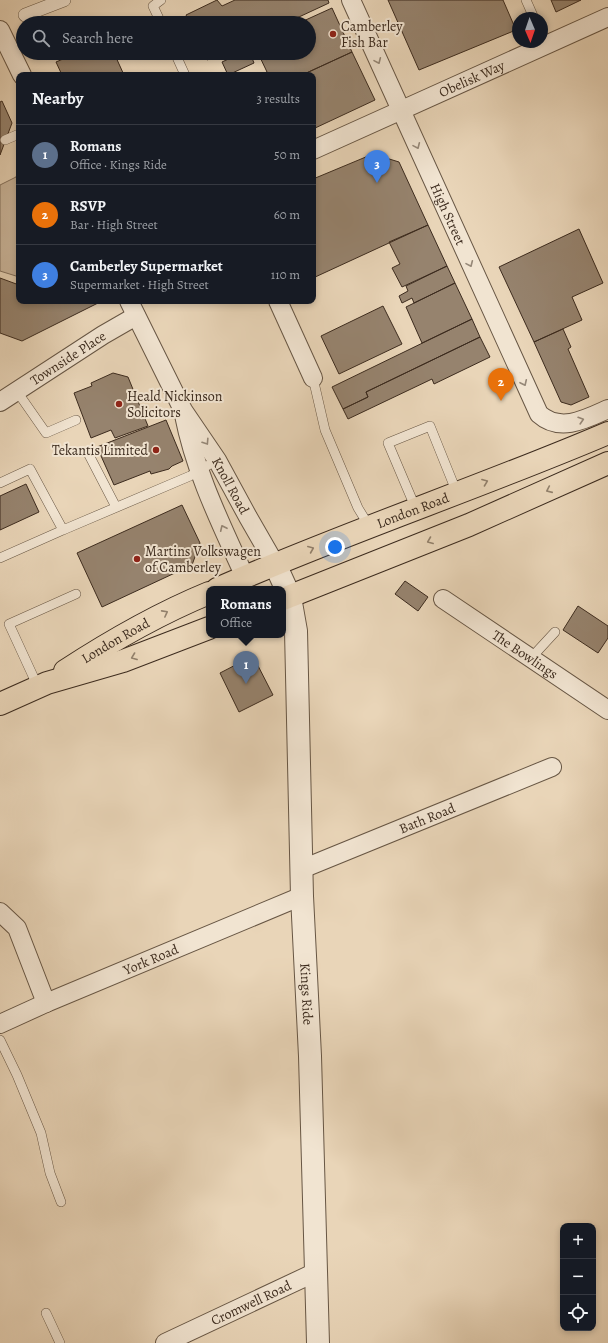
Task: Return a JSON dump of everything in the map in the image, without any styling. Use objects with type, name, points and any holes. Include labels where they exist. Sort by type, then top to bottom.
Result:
[{"type":"main road","name":"London Road","points":[[232,586],[248,583],[275,564],[368,526],[547,459],[608,433]]},
{"type":"main road","points":[[286,598],[469,525],[608,463]]},
{"type":"main road","name":"London Road","points":[[0,704],[42,685],[111,642],[173,608],[206,593]]},
{"type":"main road","name":"London Road","points":[[42,685],[123,661],[206,629]]},
{"type":"street","points":[[25,15],[64,0]]},
{"type":"street","name":"High Street","points":[[351,0],[539,414],[552,422],[561,424],[580,421],[608,409]]},
{"type":"street","name":"Obelisk Way","points":[[548,40],[608,18]]},
{"type":"street","points":[[0,30],[21,72]]},
{"type":"street","name":"Obelisk Way","points":[[316,149],[529,48]]},
{"type":"street","points":[[279,304],[313,378]]},
{"type":"street","name":"Townside Place","points":[[0,402],[133,308]]},
{"type":"street","name":"Knoll Road","points":[[133,308],[183,410],[217,460],[275,564]]},
{"type":"street","name":"Knoll Road","points":[[183,410],[191,449],[248,583]]},
{"type":"street","name":"Kings Ride","points":[[275,564],[282,586]]},
{"type":"street","name":"Kings Ride","points":[[286,598],[295,621],[289,639],[302,869],[318,1343]]},
{"type":"street","name":"The Bowlings","points":[[443,599],[608,710]]},
{"type":"street","name":"Bath Road","points":[[302,869],[552,767]]},
{"type":"street","name":"York Road","points":[[0,1024],[46,1003],[302,896]]},
{"type":"street","points":[[0,912],[17,928],[46,1003]]},
{"type":"street","name":"Cromwell Road","points":[[164,1343],[316,1272]]},
{"type":"lane","points":[[158,16],[153,6],[161,0]]},
{"type":"lane","points":[[526,0],[531,12]]},
{"type":"lane","points":[[178,60],[184,72]]},
{"type":"lane","points":[[5,140],[16,135]]},
{"type":"lane","points":[[313,378],[325,430],[358,508],[368,526]]},
{"type":"lane","points":[[16,390],[46,433],[76,420]]},
{"type":"lane","points":[[416,508],[388,443],[430,426],[457,493]]},
{"type":"lane","points":[[89,455],[116,507]]},
{"type":"lane","points":[[0,558],[200,471],[217,460]]},
{"type":"lane","points":[[0,483],[30,469],[63,530]]},
{"type":"lane","points":[[42,685],[9,624],[76,594]]},
{"type":"lane","points":[[531,658],[555,632]]},
{"type":"lane","points":[[0,1040],[17,1074],[41,1133],[50,1173],[61,1202]]},
{"type":"lane","points":[[46,1313],[60,1343]]},
{"type":"shaded area","points":[[16,177],[16,276],[0,271],[0,185]]},
{"type":"building","points":[[217,0],[222,6],[235,0],[328,0],[329,3],[301,16],[186,15]]},
{"type":"building","points":[[388,0],[503,0],[512,21],[512,32],[419,70]]},
{"type":"building","points":[[551,0],[581,0],[556,12]]},
{"type":"building","points":[[332,8],[352,52],[309,72],[267,72],[261,60],[316,60],[316,16],[314,16]]},
{"type":"building","points":[[352,52],[375,100],[316,128],[316,72],[309,72]]},
{"type":"building","points":[[61,60],[117,60],[123,72],[61,72],[56,62]]},
{"type":"building","points":[[226,60],[253,60],[254,63],[234,72],[227,72],[222,62]]},
{"type":"building","points":[[2,101],[12,123],[0,155],[0,102]]},
{"type":"building","points":[[373,154],[399,162],[428,225],[316,277],[316,178]]},
{"type":"building","points":[[428,225],[447,266],[402,287],[392,268],[400,264],[389,242]]},
{"type":"building","points":[[579,229],[603,283],[572,297],[582,320],[534,342],[499,267]]},
{"type":"building","points":[[447,266],[455,283],[414,303],[412,298],[402,303],[399,296],[408,291],[406,286]]},
{"type":"building","points":[[0,278],[16,284],[16,304],[96,304],[22,341],[0,333]]},
{"type":"building","points":[[455,283],[472,319],[422,343],[406,307]]},
{"type":"building","points":[[383,306],[402,344],[339,374],[321,336]]},
{"type":"building","points":[[472,319],[480,337],[366,392],[368,397],[343,409],[332,387]]},
{"type":"building","points":[[563,329],[571,347],[568,349],[589,397],[571,405],[561,402],[534,342]]},
{"type":"building","points":[[480,337],[490,357],[434,384],[432,379],[348,419],[343,409],[368,397],[366,392]]},
{"type":"building","points":[[113,373],[128,377],[148,426],[115,438],[111,430],[91,438],[74,393],[92,386],[91,383]]},
{"type":"building","points":[[166,420],[183,461],[169,469],[151,474],[150,471],[114,485],[97,447]]},
{"type":"building","points":[[26,484],[39,512],[0,530],[0,496]]},
{"type":"building","name":"Martins Volkswagen of Camberley","points":[[182,505],[200,543],[192,565],[102,607],[77,553]]},
{"type":"building","points":[[405,581],[428,597],[418,611],[395,594]]},
{"type":"building","points":[[578,606],[608,626],[608,638],[598,653],[563,630]]},
{"type":"building","points":[[253,656],[273,695],[239,712],[220,673]]},
{"type":"place","name":"Camberley Fish Bar","points":[[333,34]]},
{"type":"place","name":"Camberley Supermarket","points":[[377,183]]},
{"type":"place","name":"RSVP","points":[[501,401]]},
{"type":"place","name":"Heald Nickinson Solicitors","points":[[119,404]]},
{"type":"place","name":"Tekantis Limited","points":[[156,450]]},
{"type":"place","name":"Martins Volkswagen of Camberley","points":[[137,559]]},
{"type":"place","name":"Romans","points":[[246,684]]}]
